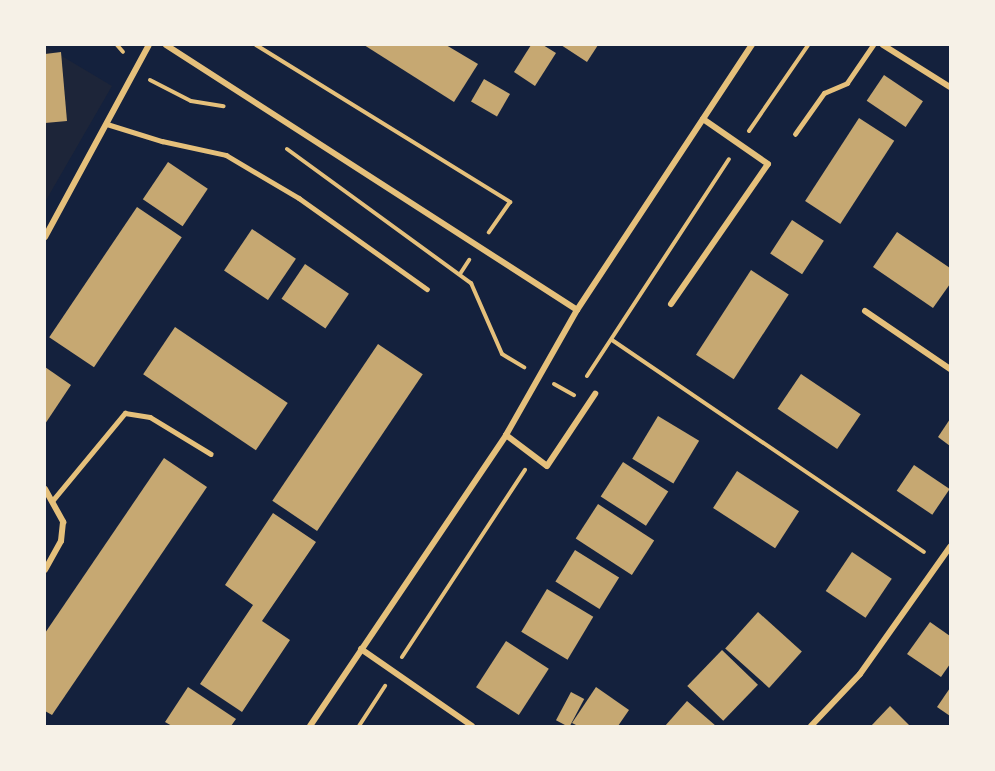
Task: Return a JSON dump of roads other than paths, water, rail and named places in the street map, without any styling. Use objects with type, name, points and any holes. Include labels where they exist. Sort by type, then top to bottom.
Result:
[{"type":"street","points":[[45,237],[149,45]]},
{"type":"street","points":[[166,45],[577,310]]},
{"type":"street","points":[[310,726],[506,435],[577,310],[752,45]]},
{"type":"street","points":[[883,45],[950,87]]},
{"type":"street","points":[[671,303],[768,164],[703,119]]},
{"type":"street","points":[[865,311],[950,369]]},
{"type":"street","points":[[506,435],[547,466],[595,394]]},
{"type":"street","points":[[45,489],[63,522],[62,532],[45,570]]},
{"type":"street","points":[[811,726],[860,674],[950,547]]},
{"type":"street","points":[[361,649],[472,726]]},
{"type":"lane","points":[[795,134],[824,93],[847,83],[873,45]]},
{"type":"lane","points":[[106,124],[162,141],[226,154],[299,198],[427,289]]},
{"type":"lane","points":[[53,500],[125,413],[150,417],[211,454]]}]
